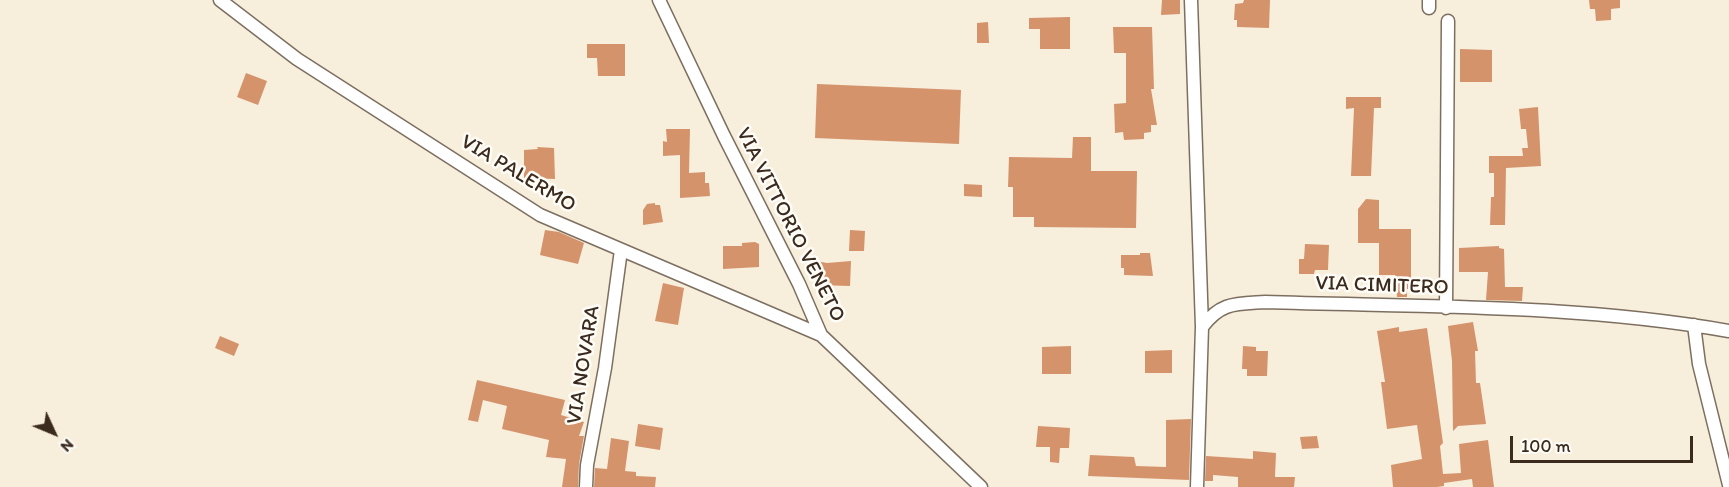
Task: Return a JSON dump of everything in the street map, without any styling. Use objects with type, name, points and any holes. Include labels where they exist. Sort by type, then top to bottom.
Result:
[{"type":"street","name":"VIA PALERMO","points":[[220,0],[297,59],[540,215],[821,335]]},
{"type":"street","name":"VIA VITTORIO VENETO","points":[[659,0],[718,125],[799,284],[821,335],[981,487]]},
{"type":"street","points":[[1191,0],[1202,327],[1197,487]]},
{"type":"street","points":[[1446,308],[1448,21]]},
{"type":"street","name":"VIA NOVARA","points":[[586,487],[587,465],[605,368],[621,250]]},
{"type":"street","name":"VIA CIMITERO","points":[[1202,327],[1212,314],[1230,304],[1265,302],[1574,311],[1642,317],[1729,331]]},
{"type":"street","points":[[1694,325],[1699,364],[1729,485]]},
{"type":"building","points":[[1162,0],[1180,0],[1180,14],[1161,15]]},
{"type":"building","points":[[1244,0],[1270,0],[1269,28],[1237,27],[1237,20],[1234,20],[1235,4],[1243,3]]},
{"type":"building","points":[[1589,0],[1620,0],[1620,8],[1611,9],[1611,20],[1596,21],[1595,9],[1590,9]]},
{"type":"building","points":[[1070,17],[1070,49],[1040,49],[1040,29],[1029,29],[1029,18]]},
{"type":"building","points":[[988,22],[989,43],[977,43],[977,23]]},
{"type":"building","points":[[1113,27],[1152,27],[1154,89],[1151,89],[1157,125],[1151,125],[1151,132],[1144,133],[1144,139],[1124,140],[1123,132],[1115,133],[1114,104],[1126,103],[1126,53],[1114,53]]},
{"type":"building","points":[[587,44],[625,44],[625,76],[598,76],[597,58],[587,58]]},
{"type":"building","points":[[1460,49],[1492,50],[1492,82],[1460,82]]},
{"type":"building","points":[[246,73],[267,81],[258,105],[237,97]]},
{"type":"building","points":[[817,84],[961,90],[959,144],[815,138]]},
{"type":"building","points":[[1346,97],[1381,97],[1381,108],[1374,108],[1371,176],[1351,176],[1354,108],[1346,109]]},
{"type":"building","points":[[1538,107],[1541,166],[1506,168],[1505,225],[1490,225],[1491,197],[1494,197],[1494,173],[1489,173],[1489,156],[1523,156],[1522,148],[1528,148],[1526,129],[1521,129],[1519,109]]},
{"type":"building","points":[[666,129],[690,129],[689,173],[705,172],[705,183],[709,183],[710,196],[680,198],[680,155],[663,156],[663,141],[667,142]]},
{"type":"building","points":[[1073,137],[1091,137],[1091,171],[1137,171],[1136,228],[1034,227],[1034,217],[1013,217],[1013,187],[1008,187],[1009,157],[1072,158]]},
{"type":"building","points":[[537,147],[554,148],[555,179],[524,178],[524,150],[538,149]]},
{"type":"building","points":[[964,184],[982,185],[982,197],[964,196]]},
{"type":"building","points":[[1366,199],[1379,200],[1379,229],[1411,229],[1411,289],[1407,289],[1407,297],[1397,297],[1395,275],[1379,275],[1379,243],[1358,243],[1358,209]]},
{"type":"building","points":[[655,203],[655,205],[660,205],[663,222],[643,225],[643,210],[647,204]]},
{"type":"building","points":[[545,230],[559,232],[584,243],[578,264],[540,255]]},
{"type":"building","points":[[850,230],[865,231],[864,251],[849,251]]},
{"type":"building","points":[[742,243],[759,244],[759,267],[723,269],[723,246],[742,246]]},
{"type":"building","points":[[1305,244],[1329,245],[1328,270],[1315,270],[1314,274],[1299,274],[1299,259],[1304,259]]},
{"type":"building","points":[[1499,246],[1504,249],[1505,287],[1523,287],[1522,301],[1486,300],[1488,272],[1459,272],[1459,248]]},
{"type":"building","points":[[1140,253],[1150,253],[1153,276],[1124,275],[1124,268],[1121,268],[1121,255],[1140,255]]},
{"type":"building","points":[[816,261],[827,263],[851,261],[850,286],[816,285]]},
{"type":"building","points":[[663,283],[684,288],[678,325],[655,321]]},
{"type":"building","points":[[1473,322],[1478,351],[1475,351],[1476,383],[1480,383],[1486,424],[1458,426],[1453,431],[1452,361],[1448,326]]},
{"type":"building","points":[[1399,327],[1399,332],[1427,328],[1443,443],[1440,446],[1443,474],[1461,473],[1459,444],[1488,440],[1494,487],[1473,487],[1472,479],[1444,483],[1444,486],[1437,487],[1393,487],[1391,465],[1422,459],[1417,425],[1387,429],[1381,382],[1385,382],[1377,331]]},
{"type":"building","points":[[220,336],[239,344],[234,356],[215,348]]},
{"type":"building","points":[[1071,346],[1071,374],[1042,374],[1042,347]]},
{"type":"building","points":[[1243,346],[1256,347],[1256,351],[1268,351],[1267,376],[1247,376],[1247,369],[1242,369]]},
{"type":"building","points":[[1172,350],[1172,373],[1145,373],[1145,351]]},
{"type":"building","points":[[477,380],[565,400],[561,415],[584,422],[579,436],[584,436],[578,487],[562,487],[566,459],[546,457],[549,440],[502,429],[507,406],[483,400],[478,422],[468,420]]},
{"type":"building","points":[[1191,419],[1189,480],[1088,476],[1090,455],[1134,457],[1136,466],[1166,467],[1166,420]]},
{"type":"building","points":[[638,424],[663,428],[660,450],[635,446]]},
{"type":"building","points":[[1038,426],[1070,428],[1069,448],[1060,448],[1059,463],[1050,462],[1050,447],[1036,447]]},
{"type":"building","points":[[1317,436],[1319,448],[1302,449],[1300,437]]},
{"type":"building","points":[[611,438],[629,441],[625,471],[636,472],[636,476],[656,477],[655,487],[594,487],[595,468],[607,469]]},
{"type":"building","points":[[1253,451],[1276,453],[1275,477],[1295,477],[1294,487],[1238,487],[1238,477],[1213,475],[1213,481],[1205,481],[1206,456],[1253,459]]}]
